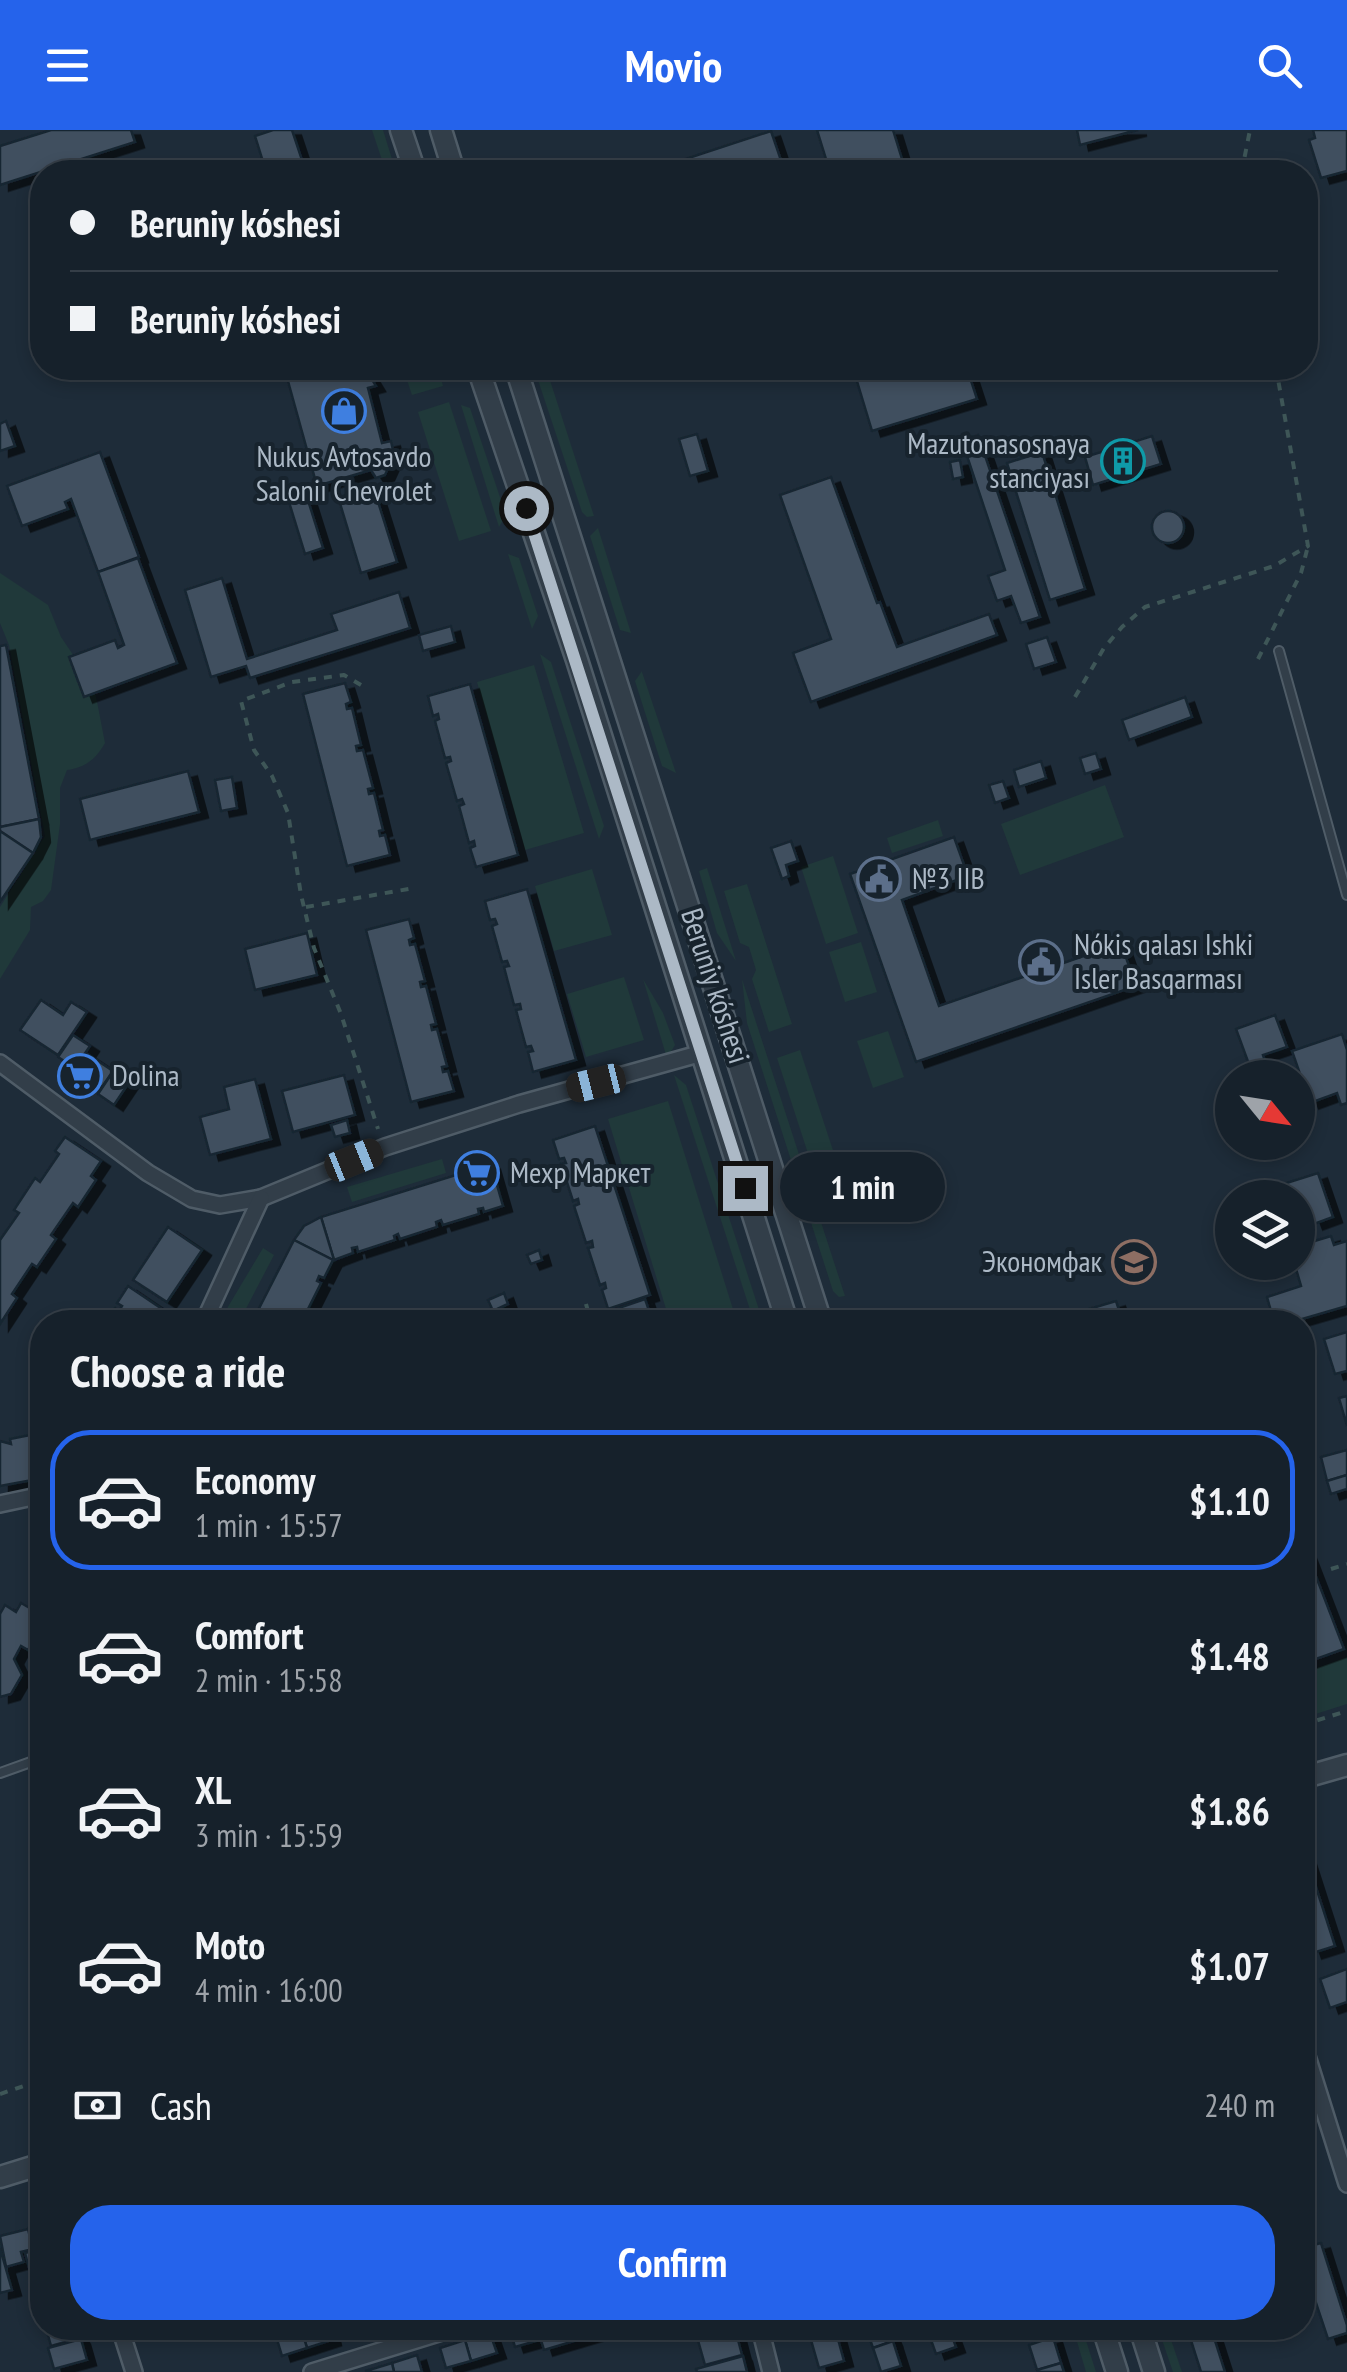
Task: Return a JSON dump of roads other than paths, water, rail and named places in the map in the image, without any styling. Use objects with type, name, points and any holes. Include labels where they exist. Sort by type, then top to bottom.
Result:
[{"type":"street","points":[[401,130],[410,160]]},
{"type":"street","points":[[441,130],[450,160]]},
{"type":"street","name":"Beruniy kóshesi","points":[[482,380],[577,660],[784,1310]]},
{"type":"street","name":"Beruniy kóshesi","points":[[520,380],[817,1310]]},
{"type":"street","points":[[577,660],[606,650]]},
{"type":"street","points":[[0,1063],[148,1173],[192,1199],[220,1205],[261,1198],[385,1147],[530,1100],[702,1053]]},
{"type":"street","points":[[210,1310],[261,1198]]},
{"type":"street","points":[[0,1504],[30,1498]]},
{"type":"street","points":[[1315,1774],[1347,1765]]},
{"type":"street","points":[[1315,2082],[1347,2184]]},
{"type":"street","points":[[0,2176],[30,2167]]},
{"type":"street","points":[[124,2340],[134,2372]]},
{"type":"street","points":[[312,2372],[416,2340]]},
{"type":"street","points":[[763,2340],[771,2372]]},
{"type":"street","points":[[1107,2340],[1117,2372]]},
{"type":"street","points":[[1144,2340],[1154,2372]]},
{"type":"lane","points":[[1278,651],[1347,895]]},
{"type":"lane","points":[[0,1773],[30,1762]]},
{"type":"place","name":"Nukus Avtosavdo Saloniı Chevrolet","points":[[344,411]]},
{"type":"place","name":"Mazutonasosnaya stanciyası","points":[[1123,461]]},
{"type":"place","name":"№3 IIB","points":[[879,879]]},
{"type":"place","name":"Nókis qalası Ishki Isler Basqarması","points":[[1041,962]]},
{"type":"place","name":"Dolina","points":[[80,1076]]},
{"type":"place","name":"Мехр Маркет","points":[[477,1173]]},
{"type":"place","name":"Экономфак","points":[[1134,1262]]}]
